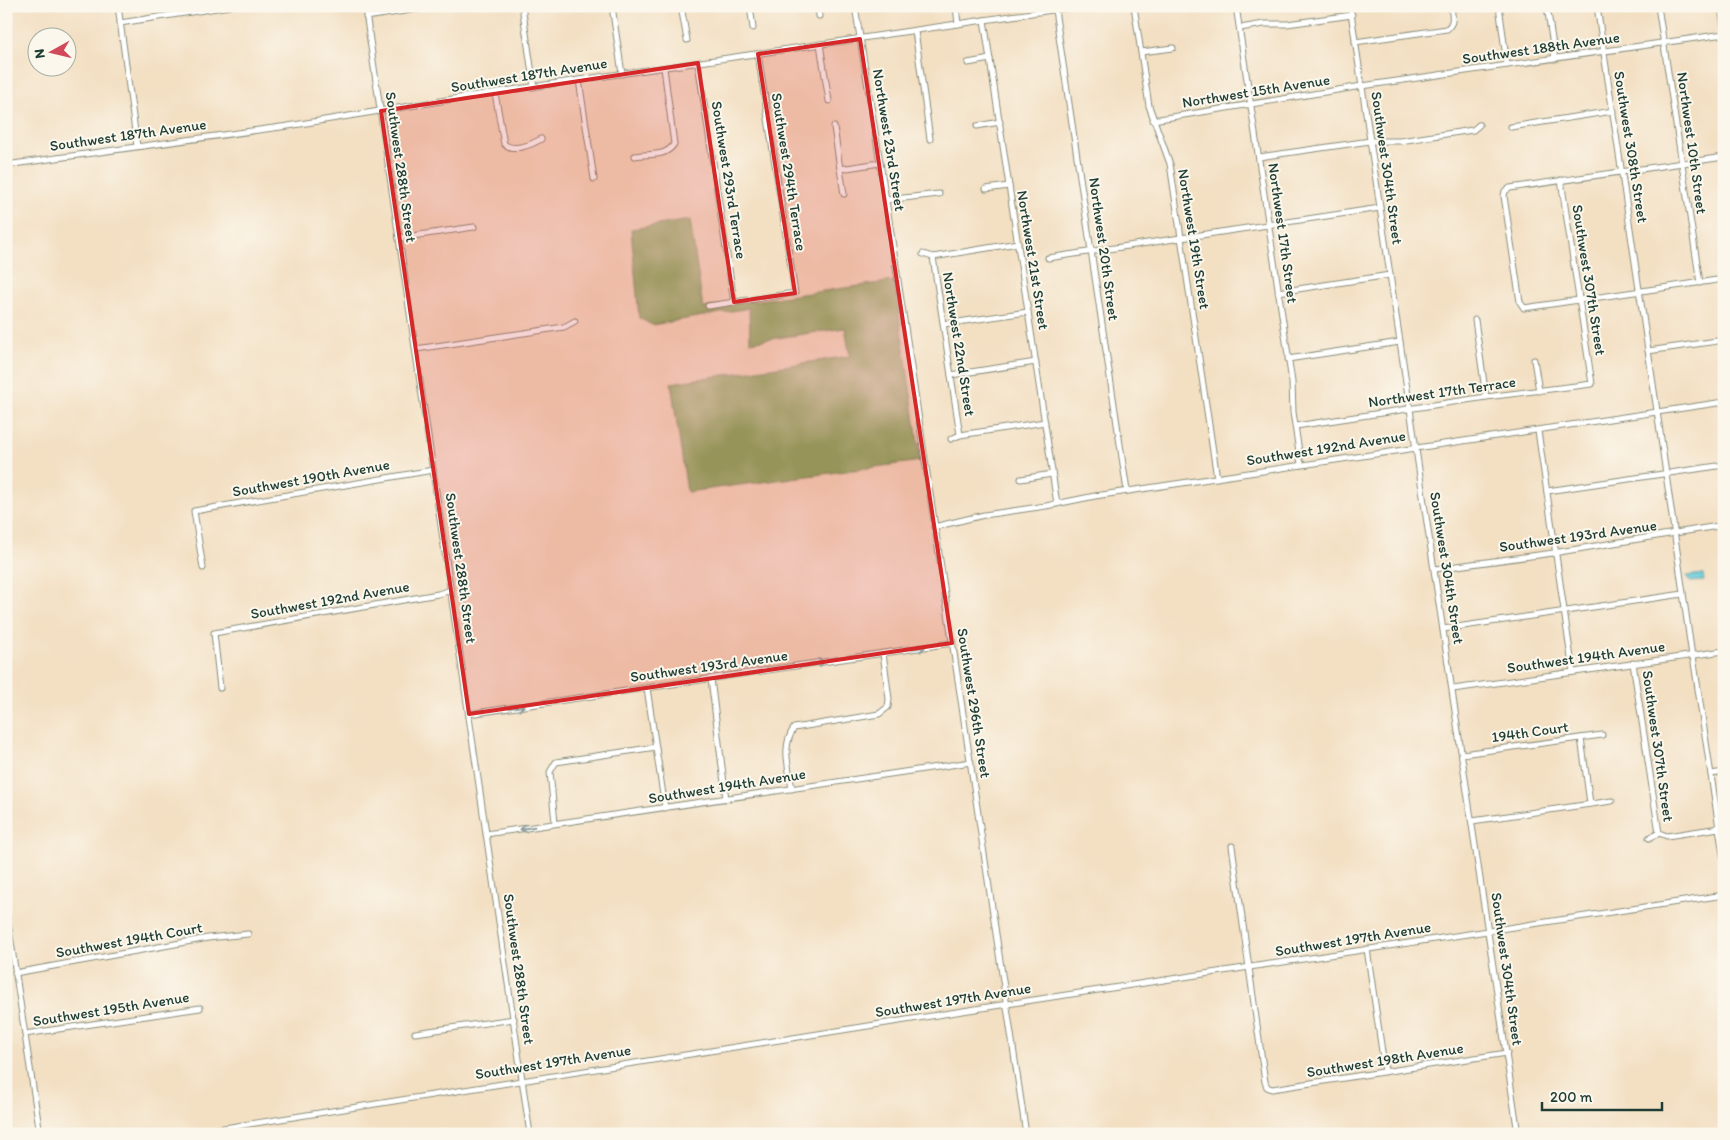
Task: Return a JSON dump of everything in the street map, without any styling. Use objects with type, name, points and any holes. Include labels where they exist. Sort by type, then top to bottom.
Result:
[{"type":"street","points":[[118,6],[137,146]]},
{"type":"street","points":[[120,23],[230,6]]},
{"type":"street","name":"Southwest 288th Street","points":[[365,6],[530,1134]]},
{"type":"street","points":[[366,17],[437,6]]},
{"type":"street","points":[[522,6],[534,87]]},
{"type":"street","points":[[612,6],[622,74]]},
{"type":"street","points":[[681,6],[687,40]]},
{"type":"street","points":[[750,6],[753,28]]},
{"type":"street","points":[[818,6],[819,16]]},
{"type":"street","name":"Northwest 23rd Street","points":[[855,6],[897,277]]},
{"type":"street","points":[[956,6],[958,24]]},
{"type":"street","name":"Southwest 187th Avenue","points":[[6,165],[288,126],[579,80],[1079,6]]},
{"type":"street","name":"Northwest 19th Street","points":[[1134,6],[1149,106],[1170,164],[1217,478]]},
{"type":"street","name":"Northwest 17th Street","points":[[1236,6],[1288,359],[1301,464]]},
{"type":"street","name":"Southwest 304th Street","points":[[1350,6],[1518,1134]]},
{"type":"street","points":[[1356,42],[1447,29],[1453,20],[1451,6]]},
{"type":"street","points":[[1499,6],[1507,65]]},
{"type":"street","points":[[1547,6],[1555,59]]},
{"type":"street","name":"Southwest 308th Street","points":[[1597,6],[1692,656],[1724,861]]},
{"type":"street","name":"Northwest 10th Street","points":[[1658,6],[1700,283]]},
{"type":"street","points":[[1721,6],[1724,28]]},
{"type":"street","name":"Northwest 20th Street","points":[[1055,10],[1127,491]]},
{"type":"street","points":[[1240,28],[1352,15]]},
{"type":"street","name":"Northwest 21st Street","points":[[984,20],[1057,504]]},
{"type":"street","points":[[915,31],[930,139]]},
{"type":"street","name":"Southwest 188th Avenue","points":[[1362,86],[1724,34]]},
{"type":"street","points":[[820,44],[829,102]]},
{"type":"street","points":[[1141,52],[1174,48]]},
{"type":"street","name":"Southwest 294th Terrace","points":[[734,302],[795,293],[758,54]]},
{"type":"street","points":[[968,63],[990,59]]},
{"type":"street","name":"Southwest 293rd Terrace","points":[[698,63],[734,302]]},
{"type":"street","points":[[635,156],[666,152],[672,147],[674,140],[664,68]]},
{"type":"street","points":[[579,80],[594,179]]},
{"type":"street","name":"Northwest 15th Avenue","points":[[1153,120],[1362,86]]},
{"type":"street","points":[[495,93],[504,144],[512,148],[531,144],[541,139]]},
{"type":"street","points":[[1511,127],[1613,111]]},
{"type":"street","points":[[977,126],[1000,122]]},
{"type":"street","points":[[1259,157],[1370,140],[1400,141],[1429,137],[1473,130],[1479,125]]},
{"type":"street","points":[[834,127],[844,194]]},
{"type":"street","points":[[1724,157],[1510,188],[1505,191],[1504,196],[1520,302],[1524,308],[1724,279]]},
{"type":"street","points":[[840,169],[880,163]]},
{"type":"street","name":"Southwest 307th Street","points":[[1561,180],[1592,384]]},
{"type":"street","points":[[986,189],[1009,186]]},
{"type":"street","points":[[886,200],[939,194]]},
{"type":"street","points":[[1048,258],[1380,208]]},
{"type":"street","points":[[399,238],[474,227]]},
{"type":"street","points":[[923,254],[933,256],[1018,243]]},
{"type":"street","name":"Northwest 22nd Street","points":[[933,256],[960,435]]},
{"type":"street","points":[[1278,292],[1390,275]]},
{"type":"street","name":"Southwest 296th Street","points":[[897,277],[1026,1134]]},
{"type":"street","points":[[708,306],[734,302]]},
{"type":"street","points":[[944,324],[1028,312]]},
{"type":"street","points":[[416,349],[564,327],[575,320]]},
{"type":"street","points":[[1475,320],[1486,397]]},
{"type":"street","points":[[1648,351],[1724,340]]},
{"type":"street","points":[[1288,359],[1400,342]]},
{"type":"street","points":[[1534,360],[1539,390]]},
{"type":"street","points":[[951,375],[1036,362]]},
{"type":"street","name":"Northwest 17th Terrace","points":[[1296,426],[1486,397],[1592,384]]},
{"type":"street","name":"Southwest 192nd Avenue","points":[[934,527],[984,515],[1127,491],[1724,402]]},
{"type":"street","points":[[951,439],[960,435],[1045,422]]},
{"type":"street","points":[[1538,430],[1573,672]]},
{"type":"street","points":[[1547,491],[1724,465]]},
{"type":"street","name":"Southwest 190th Avenue","points":[[203,568],[194,511],[434,470]]},
{"type":"street","points":[[1021,479],[1052,474]]},
{"type":"street","name":"Southwest 193rd Avenue","points":[[1435,569],[1675,534],[1724,525]]},
{"type":"street","name":"Southwest 192nd Avenue","points":[[220,688],[214,633],[438,594],[451,590]]},
{"type":"street","points":[[1443,629],[1683,594]]},
{"type":"street","name":"Southwest 193rd Avenue","points":[[469,714],[952,643]]},
{"type":"street","name":"Southwest 194th Avenue","points":[[1452,690],[1724,651]]},
{"type":"street","points":[[792,789],[786,749],[788,737],[794,728],[879,714],[888,707],[889,699],[883,654]]},
{"type":"street","name":"Southwest 307th Street","points":[[1633,663],[1659,833]]},
{"type":"street","points":[[711,679],[726,799]]},
{"type":"street","points":[[647,688],[666,808]]},
{"type":"street","name":"194th Court","points":[[1462,754],[1602,735]]},
{"type":"street","points":[[1581,738],[1590,803]]},
{"type":"street","points":[[555,823],[550,772],[556,762],[656,748]]},
{"type":"street","name":"Southwest 194th Avenue","points":[[486,834],[971,762]]},
{"type":"street","points":[[1711,774],[1724,772]]},
{"type":"street","points":[[1472,821],[1612,801]]},
{"type":"street","points":[[1649,838],[1659,833],[1667,836],[1719,828]]},
{"type":"street","points":[[1232,846],[1248,968]]},
{"type":"street","name":"Southwest 197th Avenue","points":[[186,1134],[1007,1004],[1724,895]]},
{"type":"street","points":[[6,910],[40,1134]]},
{"type":"street","name":"Southwest 194th Court","points":[[16,973],[208,938],[248,934]]},
{"type":"street","points":[[1367,949],[1385,1072]]},
{"type":"street","name":"Southwest 198th Avenue","points":[[1248,968],[1265,1082],[1272,1089],[1507,1053]]},
{"type":"street","name":"Southwest 195th Avenue","points":[[25,1034],[200,1008]]},
{"type":"street","points":[[415,1033],[514,1019]]},
{"type":"highlighted area","points":[[860,39],[952,643],[469,714],[381,111],[698,63],[734,302],[795,293],[758,54]]},
{"type":"green space","points":[[690,220],[703,308],[894,281],[921,461],[687,492],[671,383],[850,356],[845,328],[750,342],[749,308],[652,325],[639,318],[631,229]]},
{"type":"water","points":[[1703,574],[1704,581],[1691,582],[1688,580],[1687,576]]}]
